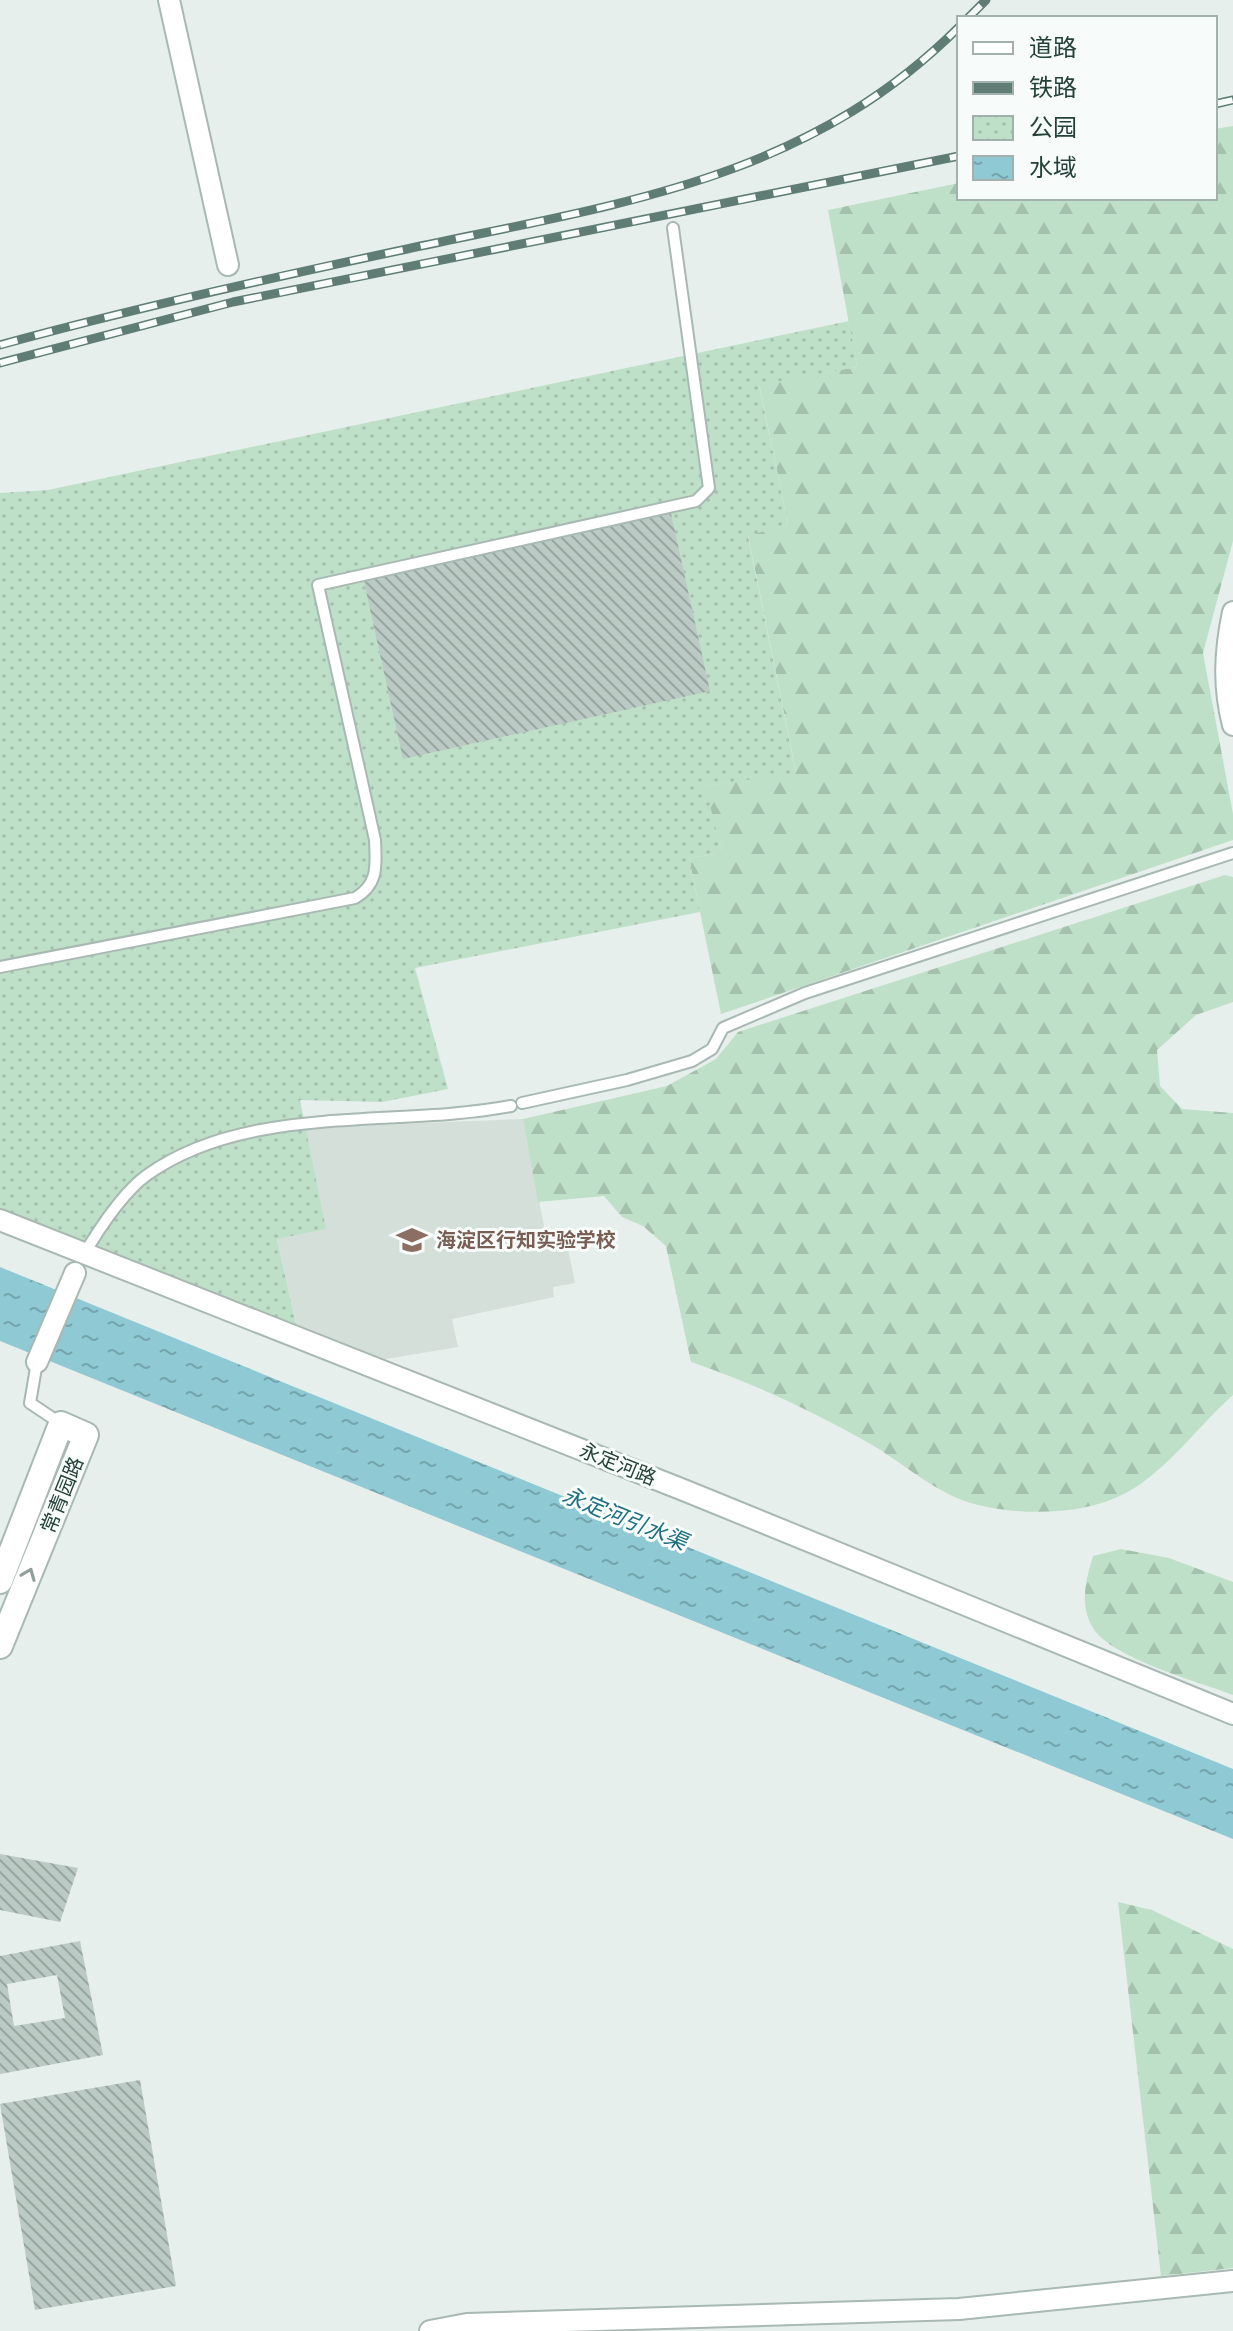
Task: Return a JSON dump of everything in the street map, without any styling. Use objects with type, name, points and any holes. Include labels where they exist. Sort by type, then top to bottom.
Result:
[{"type":"street","points":[[169,0],[228,265]]},
{"type":"street","points":[[1233,612],[1225,650],[1227,703],[1233,725]]},
{"type":"street","name":"永定河路","points":[[0,1220],[686,1491],[1233,1714]]},
{"type":"street","points":[[37,1362],[75,1273]]},
{"type":"street","name":"常青园路","points":[[0,1581],[61,1424],[86,1435],[0,1646]]},
{"type":"street","points":[[430,2331],[959,2309],[1233,2281]]},
{"type":"lane","points":[[0,967],[355,898],[369,889],[376,871],[375,840],[318,585],[696,501],[709,488],[673,228]]},
{"type":"lane","points":[[75,1273],[85,1253],[130,1191],[146,1176],[185,1153],[220,1139],[320,1123],[471,1113],[627,1080],[692,1061],[712,1049],[723,1028],[805,993],[1233,853]]},
{"type":"lane","points":[[37,1362],[30,1403],[61,1424]]},
{"type":"shaded area","name":"海淀区行知实验学校","points":[[523,1119],[547,1241],[566,1239],[575,1283],[553,1287],[554,1297],[452,1319],[458,1347],[368,1362],[298,1333],[277,1238],[325,1229],[304,1128]]},
{"type":"green space","points":[[1233,126],[1233,541],[1203,653],[1233,814],[1233,840],[721,1014],[689,858],[722,853],[704,786],[796,772],[748,535],[788,524],[759,384],[857,367],[828,210],[957,183],[957,200],[1217,200],[1217,129]]},
{"type":"green space","points":[[849,321],[857,367],[759,385],[788,524],[748,536],[796,773],[705,786],[722,853],[689,858],[700,912],[415,968],[448,1089],[382,1102],[300,1100],[326,1229],[277,1239],[298,1333],[0,1208],[0,493],[48,490]]},
{"type":"green space","points":[[1225,875],[1233,877],[1233,1002],[1196,1015],[1157,1050],[1160,1086],[1182,1109],[1233,1113],[1233,1395],[1156,1472],[1126,1493],[1092,1506],[1034,1512],[996,1509],[948,1494],[880,1450],[824,1419],[759,1388],[691,1362],[666,1246],[643,1226],[622,1217],[604,1196],[538,1202],[523,1119],[667,1086],[716,1059],[738,1032]]},
{"type":"green space","points":[[1121,1549],[1169,1558],[1233,1582],[1233,1695],[1136,1659],[1103,1639],[1093,1628],[1085,1601],[1093,1556]]},
{"type":"green space","points":[[1118,1902],[1152,1910],[1233,1949],[1233,2268],[1161,2276]]},
{"type":"water","points":[[0,1267],[1233,1769],[1233,1839],[0,1341]]},
{"type":"building","points":[[670,509],[710,691],[403,759],[363,577]]},
{"type":"building","points":[[0,1854],[78,1868],[60,1922],[0,1910]]},
{"type":"building","points":[[80,1941],[103,2055],[0,2074],[0,1956]],"holes":[[[57,1975],[65,2018],[14,2026],[7,1984]]]},
{"type":"building","points":[[140,2080],[176,2286],[35,2310],[0,2104]]},
{"type":"railway","points":[[970,16],[986,0]]},
{"type":"railway","points":[[0,345],[254,282],[558,218],[701,180],[770,154],[836,121],[899,79],[957,29]]},
{"type":"railway","points":[[1217,104],[1233,100]]},
{"type":"railway","points":[[0,363],[233,302],[957,156]]},
{"type":"place","name":"海淀区行知实验学校","points":[[412,1240]]},
{"type":"water label","name":"永定河引水渠","points":[[625,1518]]}]
